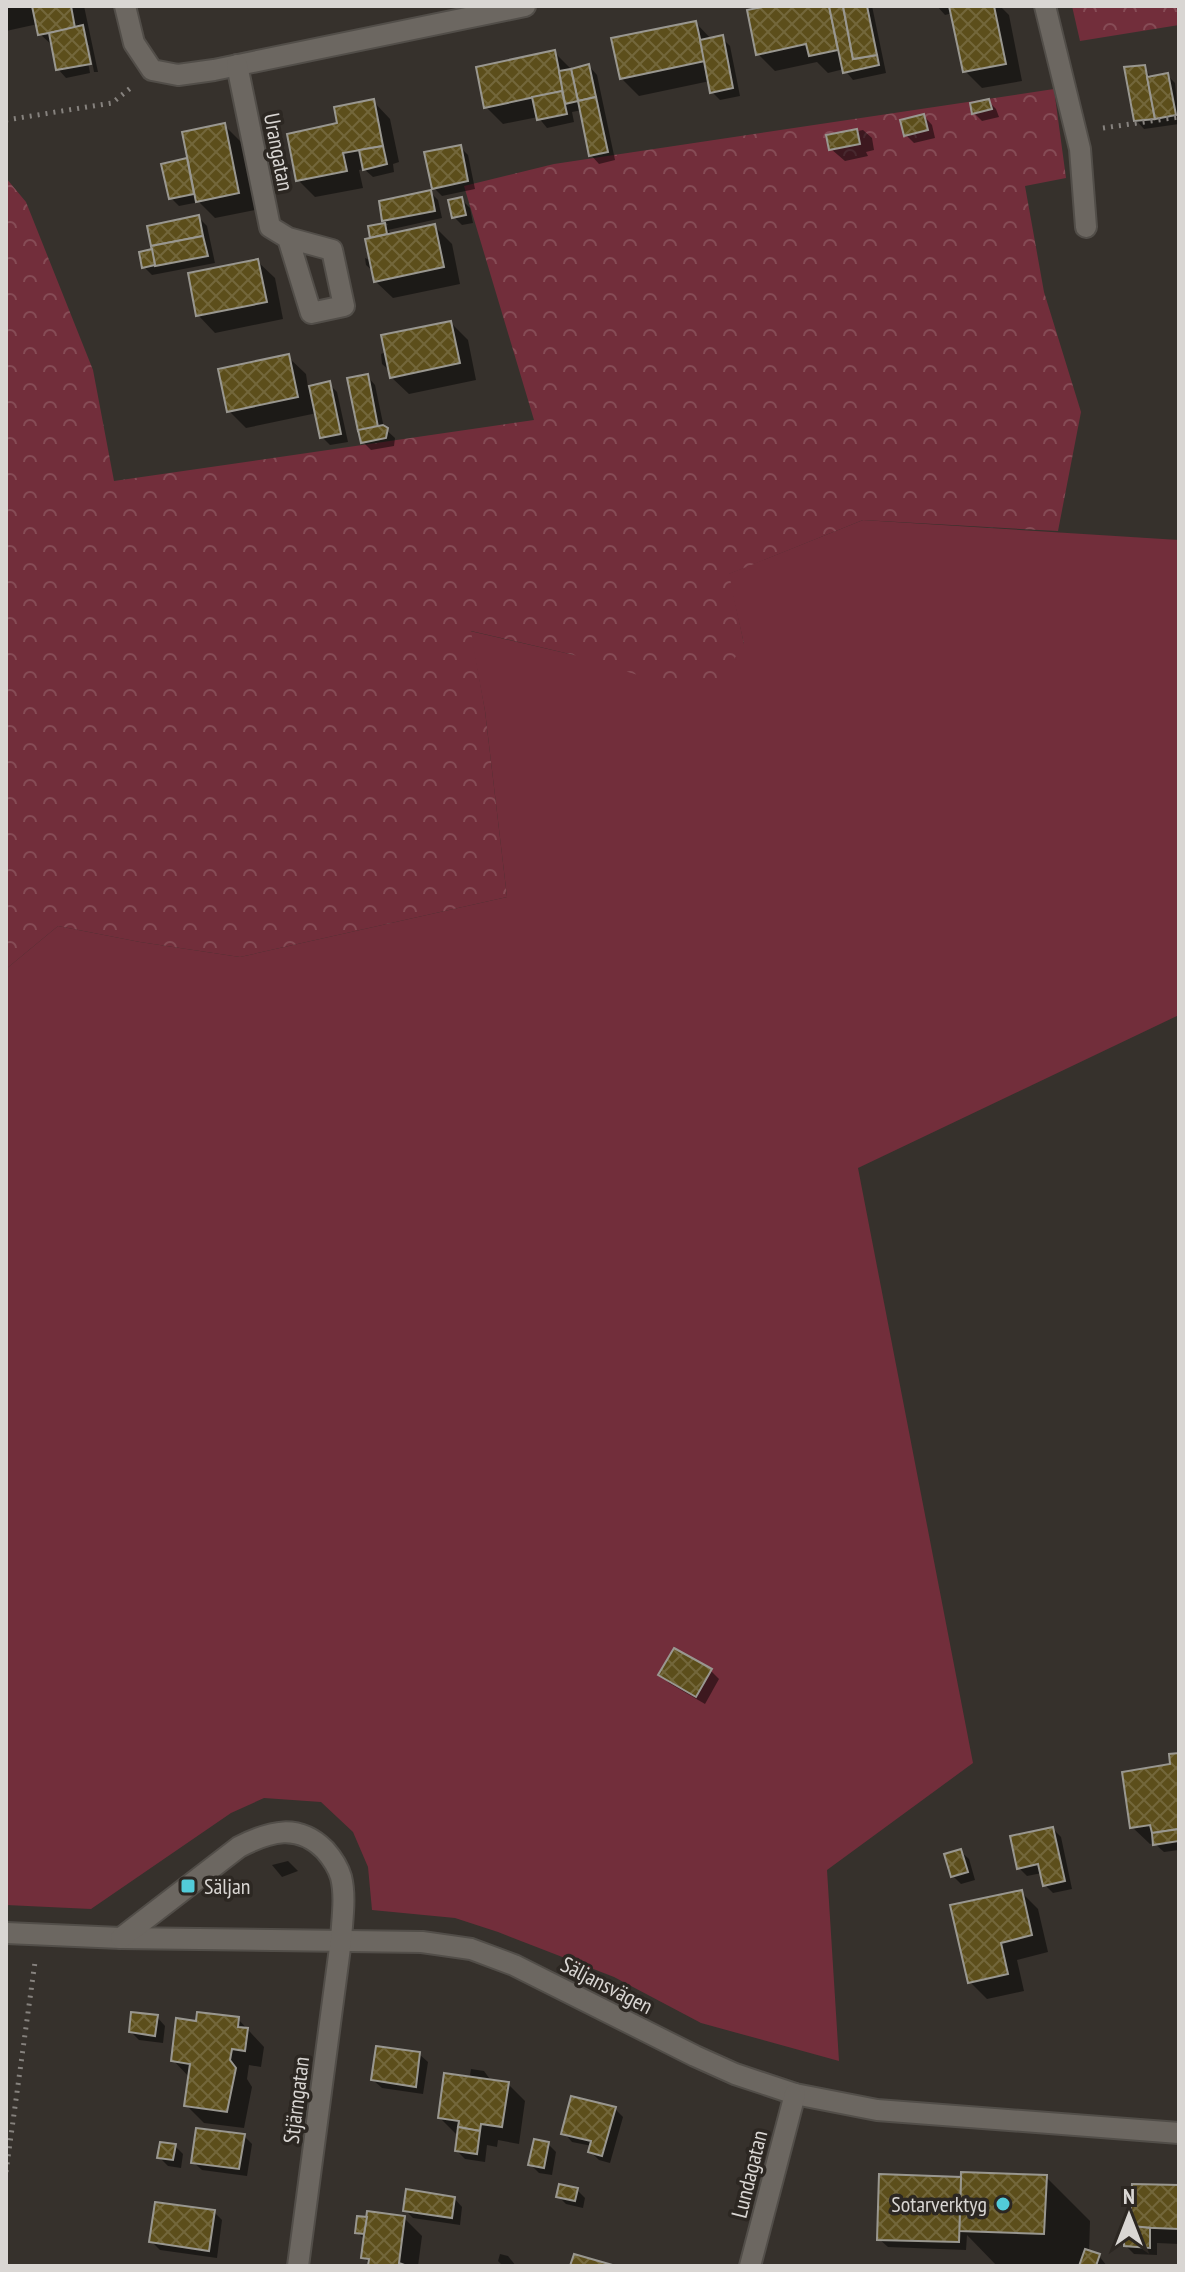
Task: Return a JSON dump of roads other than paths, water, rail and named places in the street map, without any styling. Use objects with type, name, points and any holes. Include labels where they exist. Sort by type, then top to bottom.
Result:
[{"type":"street","points":[[125,6],[134,43],[152,70],[178,75],[525,6]]},
{"type":"street","points":[[1045,6],[1080,149],[1086,227]]},
{"type":"street","name":"Urangatan","points":[[237,65],[270,227],[288,238]]},
{"type":"street","name":"Stjärngatan","points":[[121,1938],[239,1847],[274,1832],[291,1831],[305,1835],[333,1859],[343,1893],[341,1940],[298,2266]]},
{"type":"street","name":"Säljansvägen","points":[[6,1933],[121,1938],[422,1942],[471,1949],[561,1988],[735,2074],[795,2094],[877,2110],[1179,2133]]},
{"type":"street","name":"Lundagatan","points":[[750,2266],[795,2094]]},
{"type":"place","name":"Säljan","points":[[188,1886]]},
{"type":"place","name":"Sotarverktyg","points":[[1003,2204]]}]
